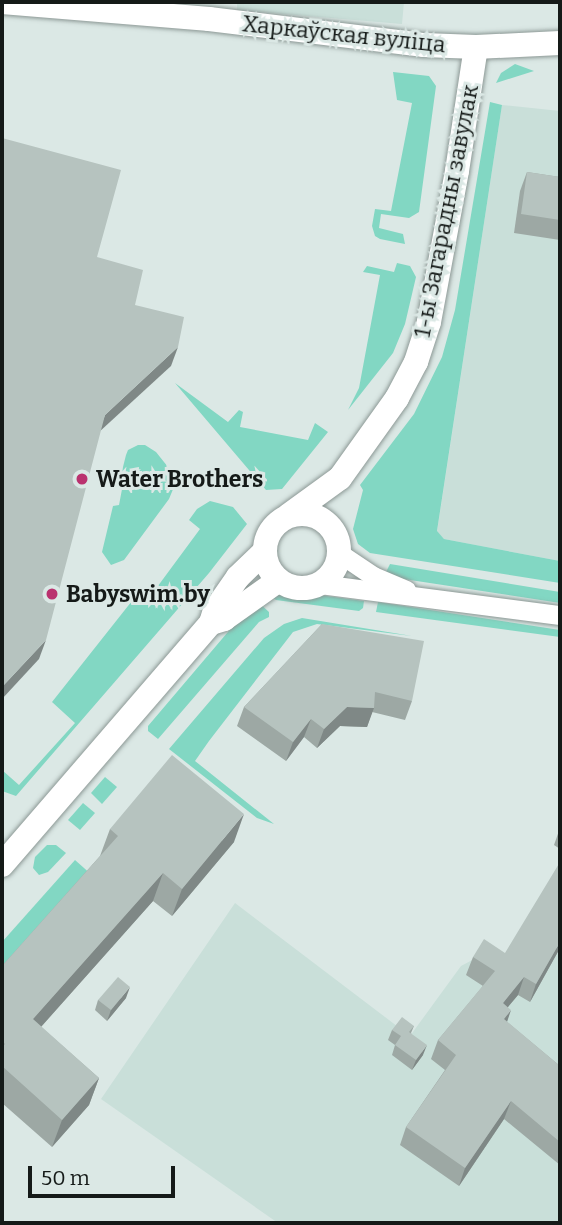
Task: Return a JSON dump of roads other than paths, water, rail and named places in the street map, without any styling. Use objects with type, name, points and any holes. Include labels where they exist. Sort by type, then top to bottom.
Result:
[{"type":"main road","name":"Харкаўская вуліца","points":[[2,2],[209,19],[391,41],[476,47],[560,43]]},
{"type":"main road","name":"1-ы Загарадны завулак","points":[[289,515],[340,478],[397,398],[416,362],[425,332],[457,171],[476,47]]},
{"type":"main road","points":[[265,551],[268,567],[279,580],[294,587],[320,584],[333,572],[338,544],[340,478]]},
{"type":"main road","points":[[2,865],[211,623],[215,610],[238,577],[265,551],[274,526],[289,515],[317,516],[338,544]]},
{"type":"main road","points":[[211,623],[224,618],[279,580]]},
{"type":"street","points":[[338,544],[373,576],[417,594]]},
{"type":"street","points":[[320,584],[377,593],[417,594],[560,615]]},
{"type":"place","name":"Water Brothers","points":[[82,479]]},
{"type":"place","name":"Babyswim.by","points":[[52,594]]}]
